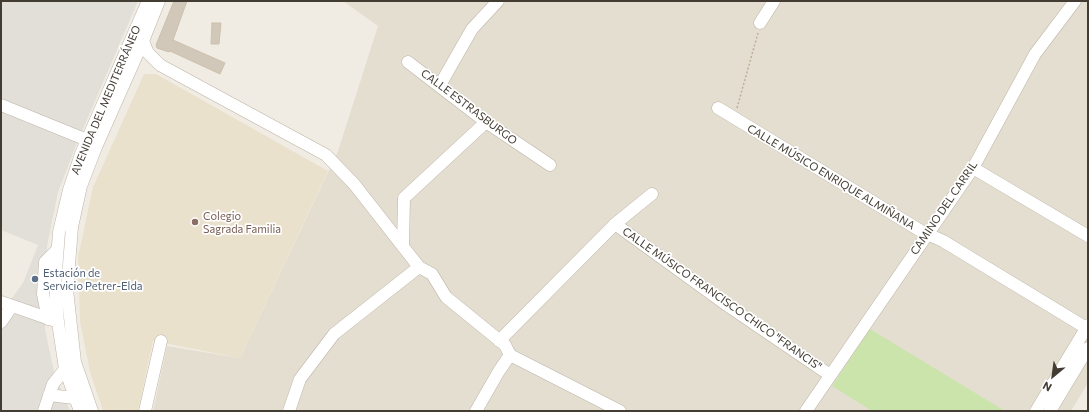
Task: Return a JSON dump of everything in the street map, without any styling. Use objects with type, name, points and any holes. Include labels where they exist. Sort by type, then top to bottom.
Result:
[{"type":"street","name":"AVENIDA DEL MEDITERRÁNEO","points":[[80,411],[74,398],[65,369],[53,320],[56,285],[56,251],[69,190],[87,140],[148,1]]},
{"type":"street","name":"AVENIDA DEL MEDITERRÁNEO","points":[[92,411],[75,362],[67,290],[72,227],[82,186],[96,147],[159,1]]},
{"type":"street","points":[[440,85],[472,29],[498,1]]},
{"type":"street","points":[[760,23],[774,1]]},
{"type":"street","name":"CAMINO DEL CARRIL","points":[[806,411],[973,168],[1035,54],[1075,1]]},
{"type":"street","points":[[143,41],[148,53],[160,65],[326,155],[354,184],[418,267],[432,274],[446,296],[505,345],[510,356],[620,411]]},
{"type":"street","name":"CALLE ESTRASBURGO","points":[[408,62],[440,85],[486,122],[550,165]]},
{"type":"street","points":[[132,66],[145,63],[160,65]]},
{"type":"street","points":[[1,105],[87,140]]},
{"type":"street","name":"CALLE MÚSICO ENRIQUE ALMIÑANA","points":[[718,108],[921,231],[928,233],[1087,327]]},
{"type":"street","points":[[403,247],[404,198],[486,122]]},
{"type":"street","points":[[973,168],[1088,236]]},
{"type":"street","points":[[500,341],[615,224],[652,194]]},
{"type":"street","name":"CALLE MÚSICO FRANCISCO CHICO \"FRANCIS\"","points":[[615,224],[724,303],[830,375]]},
{"type":"street","points":[[289,411],[300,379],[334,334],[418,267]]},
{"type":"street","points":[[1,322],[6,304],[53,320]]},
{"type":"street","points":[[1036,411],[1087,327]]},
{"type":"street","points":[[145,411],[161,341]]},
{"type":"street","points":[[1050,411],[1088,348]]},
{"type":"street","points":[[476,411],[499,371],[510,356]]},
{"type":"street","points":[[44,411],[53,384],[65,369]]},
{"type":"street","points":[[49,395],[74,398]]},
{"type":"path","points":[[734,118],[760,23]]},
{"type":"shaded area","points":[[1,1],[138,1],[77,143],[58,192],[47,246],[45,329],[54,372],[70,411],[1,411],[1,313],[23,283],[38,245],[1,230]]},
{"type":"shaded area","points":[[343,1],[1088,1],[1088,383],[1071,411],[153,411],[167,346],[240,358],[338,151],[378,26]]},
{"type":"shaded area","name":"Colegio Sagrada Familia","points":[[144,74],[156,74],[328,171],[240,358],[153,341],[138,411],[103,411],[90,372],[80,322],[78,257],[93,187]]},
{"type":"green space","points":[[870,329],[1005,411],[872,411],[832,386]]},
{"type":"building","points":[[174,1],[187,1],[173,40],[225,63],[220,74],[170,51],[157,48],[156,45]]},
{"type":"building","points":[[212,23],[221,23],[219,44],[211,44]]},
{"type":"place","name":"Colegio Sagrada Familia","points":[[195,222]]},
{"type":"place","name":"Estación de Servicio Petrer-Elda","points":[[35,279]]}]
